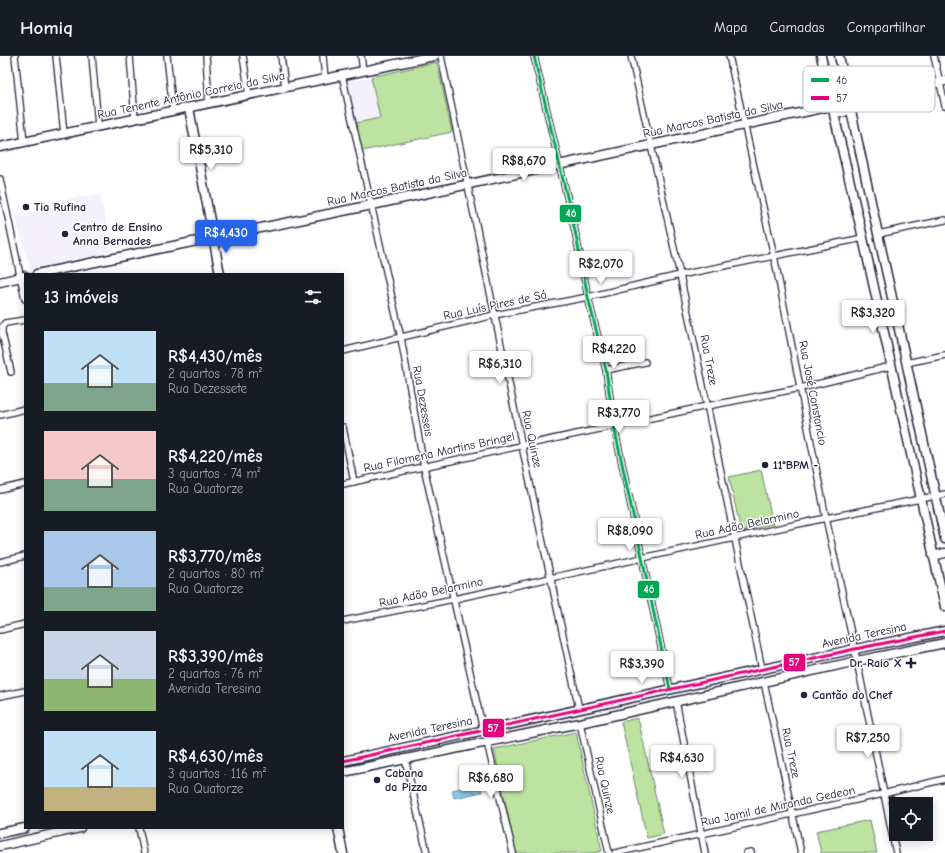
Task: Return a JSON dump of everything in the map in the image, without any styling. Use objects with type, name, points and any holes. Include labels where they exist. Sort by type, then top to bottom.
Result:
[{"type":"main road","name":"Rua Tenente Antônio Correia da Silva","points":[[0,147],[363,71],[402,59],[434,56]]},
{"type":"main road","points":[[821,56],[823,66]]},
{"type":"main road","points":[[839,56],[841,66]]},
{"type":"main road","points":[[189,108],[220,273]]},
{"type":"main road","name":"Rua Marcos Batista da Silva","points":[[42,273],[372,205],[805,112]]},
{"type":"main road","points":[[833,112],[945,607]]},
{"type":"main road","points":[[851,112],[945,539]]},
{"type":"main road","points":[[870,272],[885,268]]},
{"type":"main road","points":[[0,282],[23,277]]},
{"type":"main road","points":[[891,366],[892,361],[900,358],[906,363]]},
{"type":"main road","points":[[891,366],[895,372],[900,373],[904,370],[906,363]]},
{"type":"main road","points":[[933,556],[945,553]]},
{"type":"main road","name":"Avenida Teresina","points":[[344,761],[618,700],[945,631]]},
{"type":"main road","name":"Avenida Teresina","points":[[344,772],[580,723],[857,661],[945,643]]},
{"type":"main road","points":[[618,700],[621,714]]},
{"type":"main road","points":[[0,833],[24,828]]},
{"type":"main road","points":[[0,846],[76,829]]},
{"type":"main road","points":[[338,829],[343,853]]},
{"type":"street","points":[[15,56],[24,142]]},
{"type":"street","points":[[56,56],[64,134]]},
{"type":"street","points":[[92,56],[98,126]]},
{"type":"street","points":[[130,56],[135,118]]},
{"type":"street","points":[[167,56],[173,112]]},
{"type":"street","points":[[206,56],[209,104]]},
{"type":"street","points":[[244,56],[249,95]]},
{"type":"street","points":[[281,56],[285,87]]},
{"type":"street","points":[[323,56],[326,78]]},
{"type":"street","points":[[361,56],[363,71]]},
{"type":"street","name":"Rua Quinze","points":[[441,56],[494,315],[579,709]]},
{"type":"street","points":[[534,56],[560,164],[588,297],[606,370],[614,426],[670,689]]},
{"type":"street","name":"Rua Treze","points":[[631,56],[680,275],[736,538],[762,669]]},
{"type":"street","name":"Rua José Constancio","points":[[729,56],[774,256],[826,518],[855,649],[896,853]]},
{"type":"street","points":[[934,56],[942,81],[945,106]]},
{"type":"street","name":"Rua Dezesseis","points":[[342,75],[401,338],[424,467],[483,730]]},
{"type":"street","points":[[0,179],[23,277],[24,288]]},
{"type":"street","points":[[878,234],[945,220]]},
{"type":"street","name":"Rua Luís Pires de Sá","points":[[344,351],[494,315],[588,297],[680,275],[863,238]]},
{"type":"street","points":[[10,372],[2,327],[5,323],[24,320]]},
{"type":"street","points":[[906,363],[945,355]]},
{"type":"street","points":[[606,370],[645,362]]},
{"type":"street","name":"Rua Filomena Martins Bringel","points":[[344,484],[707,406],[801,388],[891,366]]},
{"type":"street","points":[[0,415],[24,409]]},
{"type":"street","points":[[344,432],[354,482]]},
{"type":"street","points":[[0,490],[24,484]]},
{"type":"street","name":"Rua Adão Belarmino","points":[[344,621],[454,599],[826,518],[945,494]]},
{"type":"street","points":[[0,562],[24,556]]},
{"type":"street","points":[[0,630],[24,624]]},
{"type":"street","name":"Rua Treze","points":[[764,682],[801,853]]},
{"type":"street","points":[[0,696],[24,690]]},
{"type":"street","points":[[676,701],[705,853]]},
{"type":"street","name":"Rua Quinze","points":[[580,723],[609,853]]},
{"type":"street","points":[[487,742],[513,853]]},
{"type":"street","points":[[405,759],[427,853]]},
{"type":"street","name":"Rua Jamil de Miranda Gedeon","points":[[615,853],[884,794],[945,779]]},
{"type":"street","points":[[139,829],[144,853]]},
{"type":"shaded area","points":[[371,77],[380,118],[356,123],[348,81]]},
{"type":"shaded area","name":"Centro de Ensino Anna Bernades","points":[[100,194],[113,254],[30,270],[15,215],[52,208],[51,201]]},
{"type":"green space","points":[[437,62],[452,132],[362,151],[356,123],[380,118],[371,77]]},
{"type":"green space","points":[[761,470],[773,524],[741,531],[729,477]]},
{"type":"green space","points":[[638,718],[664,834],[647,838],[621,722]]},
{"type":"green space","points":[[576,732],[602,851],[593,853],[516,853],[494,749]]},
{"type":"green space","points":[[870,820],[877,853],[821,853],[816,831]]},
{"type":"water","points":[[480,784],[482,792],[454,798],[452,790]]},
{"type":"transit line","name":"46","points":[[534,56],[575,231],[588,297],[606,370],[614,426],[670,689]]},
{"type":"transit line","name":"57","points":[[344,761],[855,649],[945,631]]},
{"type":"place","name":"Tia Rufina","points":[[26,207]]},
{"type":"place","name":"Centro de Ensino Anna Bernades","points":[[65,234]]},
{"type":"place","name":"11°BPM -","points":[[765,465]]},
{"type":"place","name":"Dr. Raio X","points":[[911,663]]},
{"type":"place","name":"Cantão do Chef","points":[[804,695]]},
{"type":"place","name":"Cabana da Pizza","points":[[377,780]]}]
